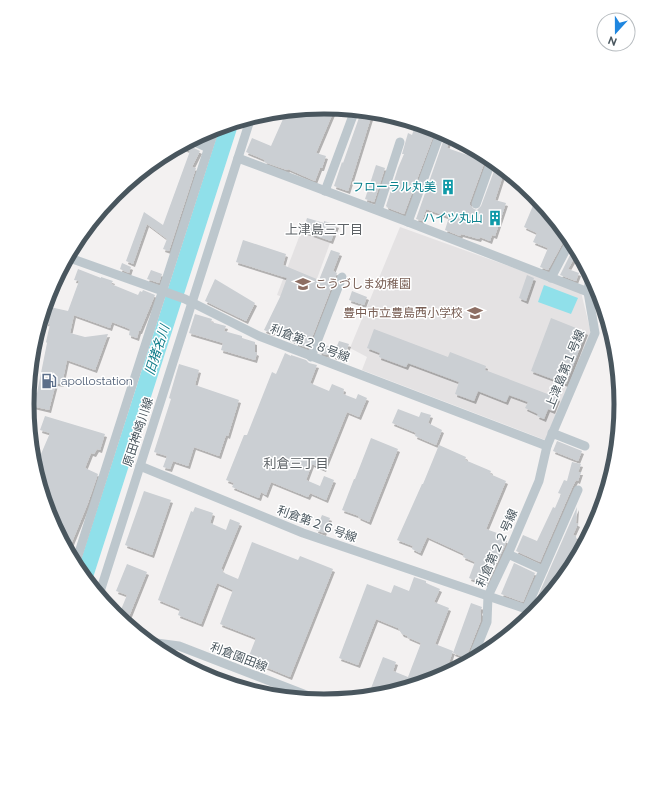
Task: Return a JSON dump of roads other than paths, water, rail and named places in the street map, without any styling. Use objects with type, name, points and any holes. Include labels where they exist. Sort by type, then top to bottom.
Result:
[{"type":"street","points":[[325,191],[353,115]]},
{"type":"street","name":"原田神崎川線","points":[[101,589],[140,466],[188,300],[249,123]]},
{"type":"street","points":[[78,556],[132,386],[165,292],[212,136]]},
{"type":"street","points":[[408,222],[439,138]]},
{"type":"street","points":[[198,142],[209,146]]},
{"type":"street","points":[[378,210],[400,142]]},
{"type":"street","points":[[238,158],[378,210],[588,292]]},
{"type":"street","points":[[476,204],[490,165]]},
{"type":"street","points":[[551,278],[567,246]]},
{"type":"street","name":"利倉第２８号線","points":[[72,259],[188,300],[259,336],[547,446]]},
{"type":"street","points":[[311,356],[342,277]]},
{"type":"street","name":"上津島第１号線","points":[[547,446],[595,333],[588,292],[589,286]]},
{"type":"street","points":[[552,433],[585,446]]},
{"type":"street","name":"利倉第２２号線","points":[[475,651],[487,622],[488,596],[508,554],[539,481],[547,446]]},
{"type":"street","name":"利倉第２６号線","points":[[140,466],[302,533],[528,609]]},
{"type":"street","points":[[528,605],[578,490]]},
{"type":"street","points":[[508,554],[543,570]]},
{"type":"street","name":"利倉園田線","points":[[161,644],[179,646],[299,692]]},
{"type":"water","points":[[544,285],[578,298],[571,314],[538,302]]},
{"type":"waterway","name":"旧猪名川","points":[[87,570],[228,130]]},
{"type":"place","name":"フローラル丸美","points":[[448,187]]},
{"type":"place","name":"ハイツ丸山","points":[[495,218]]},
{"type":"place","name":"こうづしま幼稚園","points":[[303,284]]},
{"type":"place","name":"豊中市立豊島西小学校","points":[[475,313]]},
{"type":"place","name":"apollostation","points":[[49,381]]},
{"type":"district","name":"上津島三丁目","points":[[324,229]]},
{"type":"district","name":"利倉三丁目","points":[[296,463]]}]
